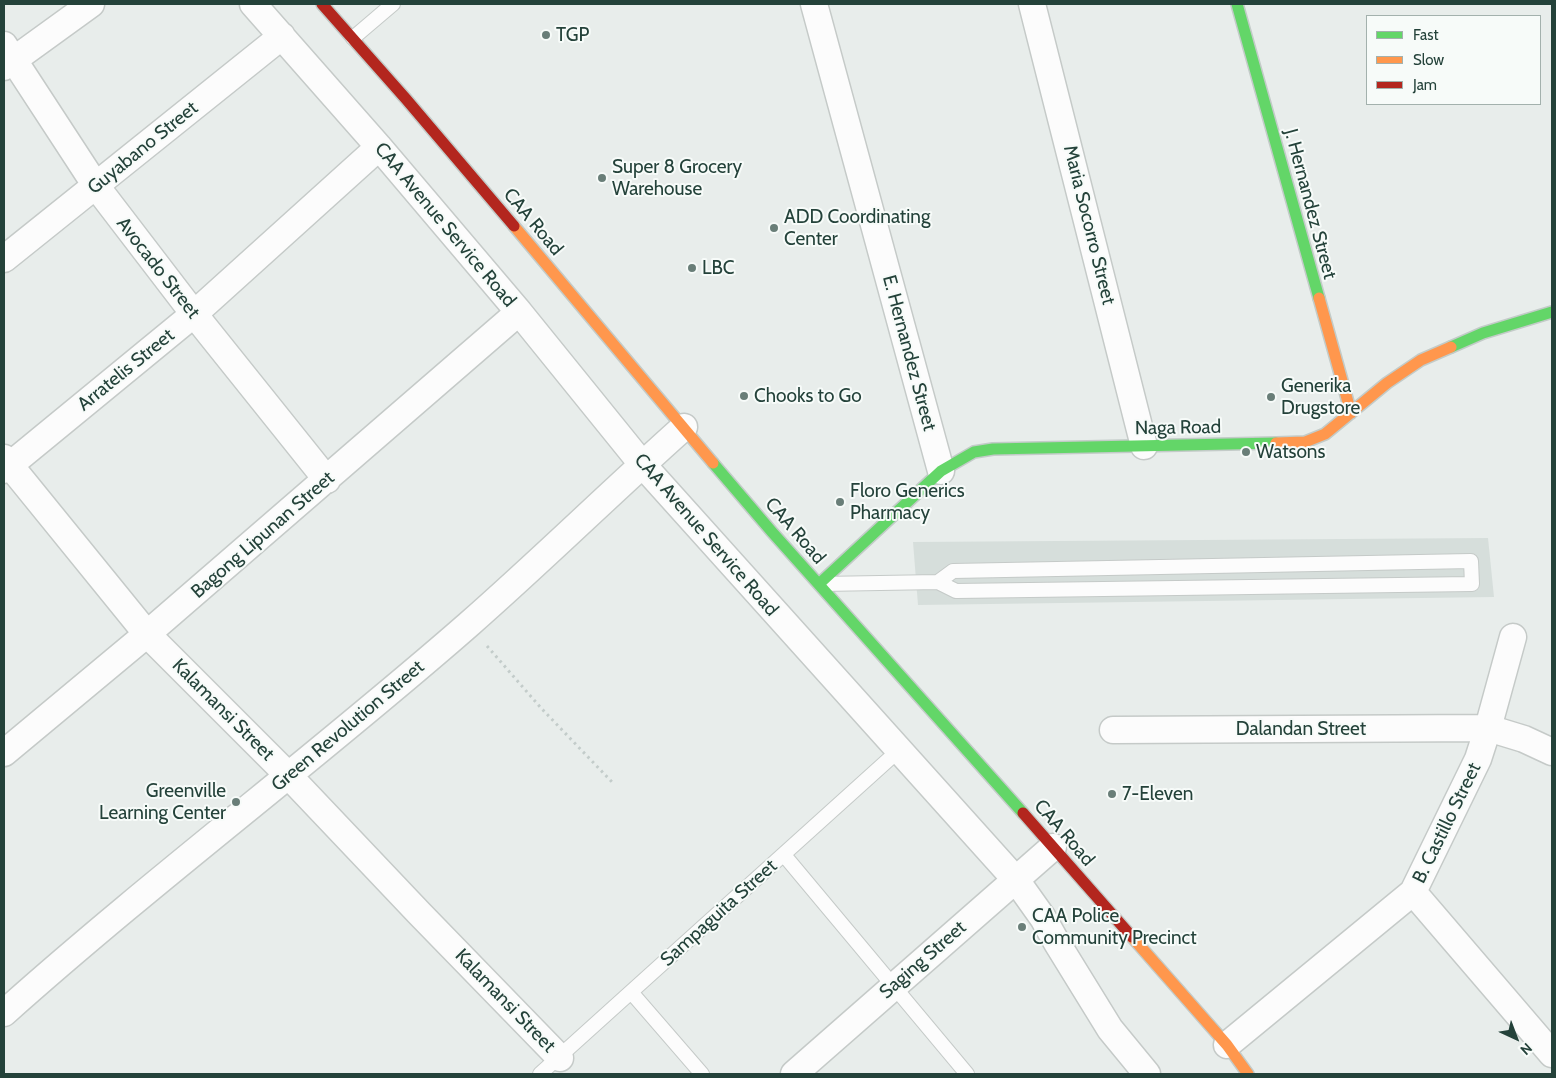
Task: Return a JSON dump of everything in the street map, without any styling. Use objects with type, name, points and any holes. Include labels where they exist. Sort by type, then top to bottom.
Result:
[{"type":"main road","name":"CAA Road","points":[[322,4],[353,38],[772,532],[1054,847],[1227,1045],[1248,1074]]},
{"type":"main road","name":"J. Hernandez Street","points":[[1237,4],[1350,413]]},
{"type":"main road","name":"Naga Road","points":[[819,584],[941,471],[974,452],[993,449],[1305,442],[1325,434],[1387,383],[1422,360],[1484,333],[1552,312]]},
{"type":"street","points":[[7,58],[91,4]]},
{"type":"street","name":"CAA Avenue Service Road","points":[[253,4],[379,147],[519,312],[642,464],[898,751],[1016,880],[1044,918],[1057,943],[1110,1029],[1147,1074]]},
{"type":"street","name":"E. Hernandez Street","points":[[814,4],[941,471]]},
{"type":"street","name":"Maria Socorro Street","points":[[1032,4],[1144,446]]},
{"type":"street","name":"Guyabano Street","points":[[4,259],[282,36]]},
{"type":"street","name":"Avocado Street","points":[[7,58],[96,186],[194,314],[327,480]]},
{"type":"street","name":"Arratelis Street","points":[[6,465],[194,314],[379,147]]},
{"type":"street","name":"Bagong Lipunan Street","points":[[4,753],[327,480],[519,312]]},
{"type":"street","name":"Green Revolution Street","points":[[4,1014],[61,962],[289,776],[468,625],[684,427]]},
{"type":"street","name":"Kalamansi Street","points":[[6,465],[147,634],[289,776],[560,1058]]},
{"type":"street","name":"B. Castillo Street","points":[[1227,1045],[1413,892],[1478,759],[1513,637]]},
{"type":"street","name":"Dalandan Street","points":[[1113,730],[1488,728],[1524,739],[1552,752]]},
{"type":"street","name":"Saging Street","points":[[794,1074],[1054,847]]},
{"type":"street","points":[[1413,892],[1552,1054]]},
{"type":"lane","points":[[353,38],[393,4]]},
{"type":"lane","points":[[819,584],[938,582],[956,591],[1472,584],[1471,561],[953,571],[938,582]]},
{"type":"lane","points":[[1420,562],[1421,584]]},
{"type":"lane","points":[[1184,566],[1185,588]]},
{"type":"lane","name":"Sampaguita Street","points":[[540,1074],[560,1058],[898,751]]},
{"type":"lane","points":[[784,855],[967,1074]]},
{"type":"lane","points":[[631,992],[702,1074]]},
{"type":"path","points":[[468,625],[541,708],[612,782]]},
{"type":"shaded area","points":[[1488,538],[1494,597],[918,605],[913,542]]},
{"type":"traffic: fast","points":[[1237,4],[1319,298]]},
{"type":"traffic: fast","points":[[1451,347],[1483,333],[1552,312]]},
{"type":"traffic: fast","points":[[819,584],[941,471],[974,452],[993,449],[1276,443]]},
{"type":"traffic: fast","points":[[713,463],[772,532],[1023,813]]},
{"type":"traffic: slow","points":[[514,226],[713,463]]},
{"type":"traffic: slow","points":[[1319,298],[1351,413]]},
{"type":"traffic: slow","points":[[1276,443],[1305,442],[1325,434],[1387,383],[1421,360],[1451,347]]},
{"type":"traffic: slow","points":[[1132,937],[1227,1045],[1248,1074]]},
{"type":"traffic: jam","points":[[322,4],[514,226]]},
{"type":"traffic: jam","points":[[1023,813],[1132,937]]},
{"type":"place","name":"TGP","points":[[546,35]]},
{"type":"place","name":"Super 8 Grocery Warehouse","points":[[602,178]]},
{"type":"place","name":"ADD Coordinating Center","points":[[774,228]]},
{"type":"place","name":"LBC","points":[[692,268]]},
{"type":"place","name":"Chooks to Go","points":[[744,396]]},
{"type":"place","name":"Generika Drugstore","points":[[1271,397]]},
{"type":"place","name":"Watsons","points":[[1246,452]]},
{"type":"place","name":"Floro Generics Pharmacy","points":[[840,502]]},
{"type":"place","name":"7-Eleven","points":[[1112,794]]},
{"type":"place","name":"Greenville Learning Center","points":[[236,802]]},
{"type":"place","name":"CAA Police Community Precinct","points":[[1022,927]]}]
